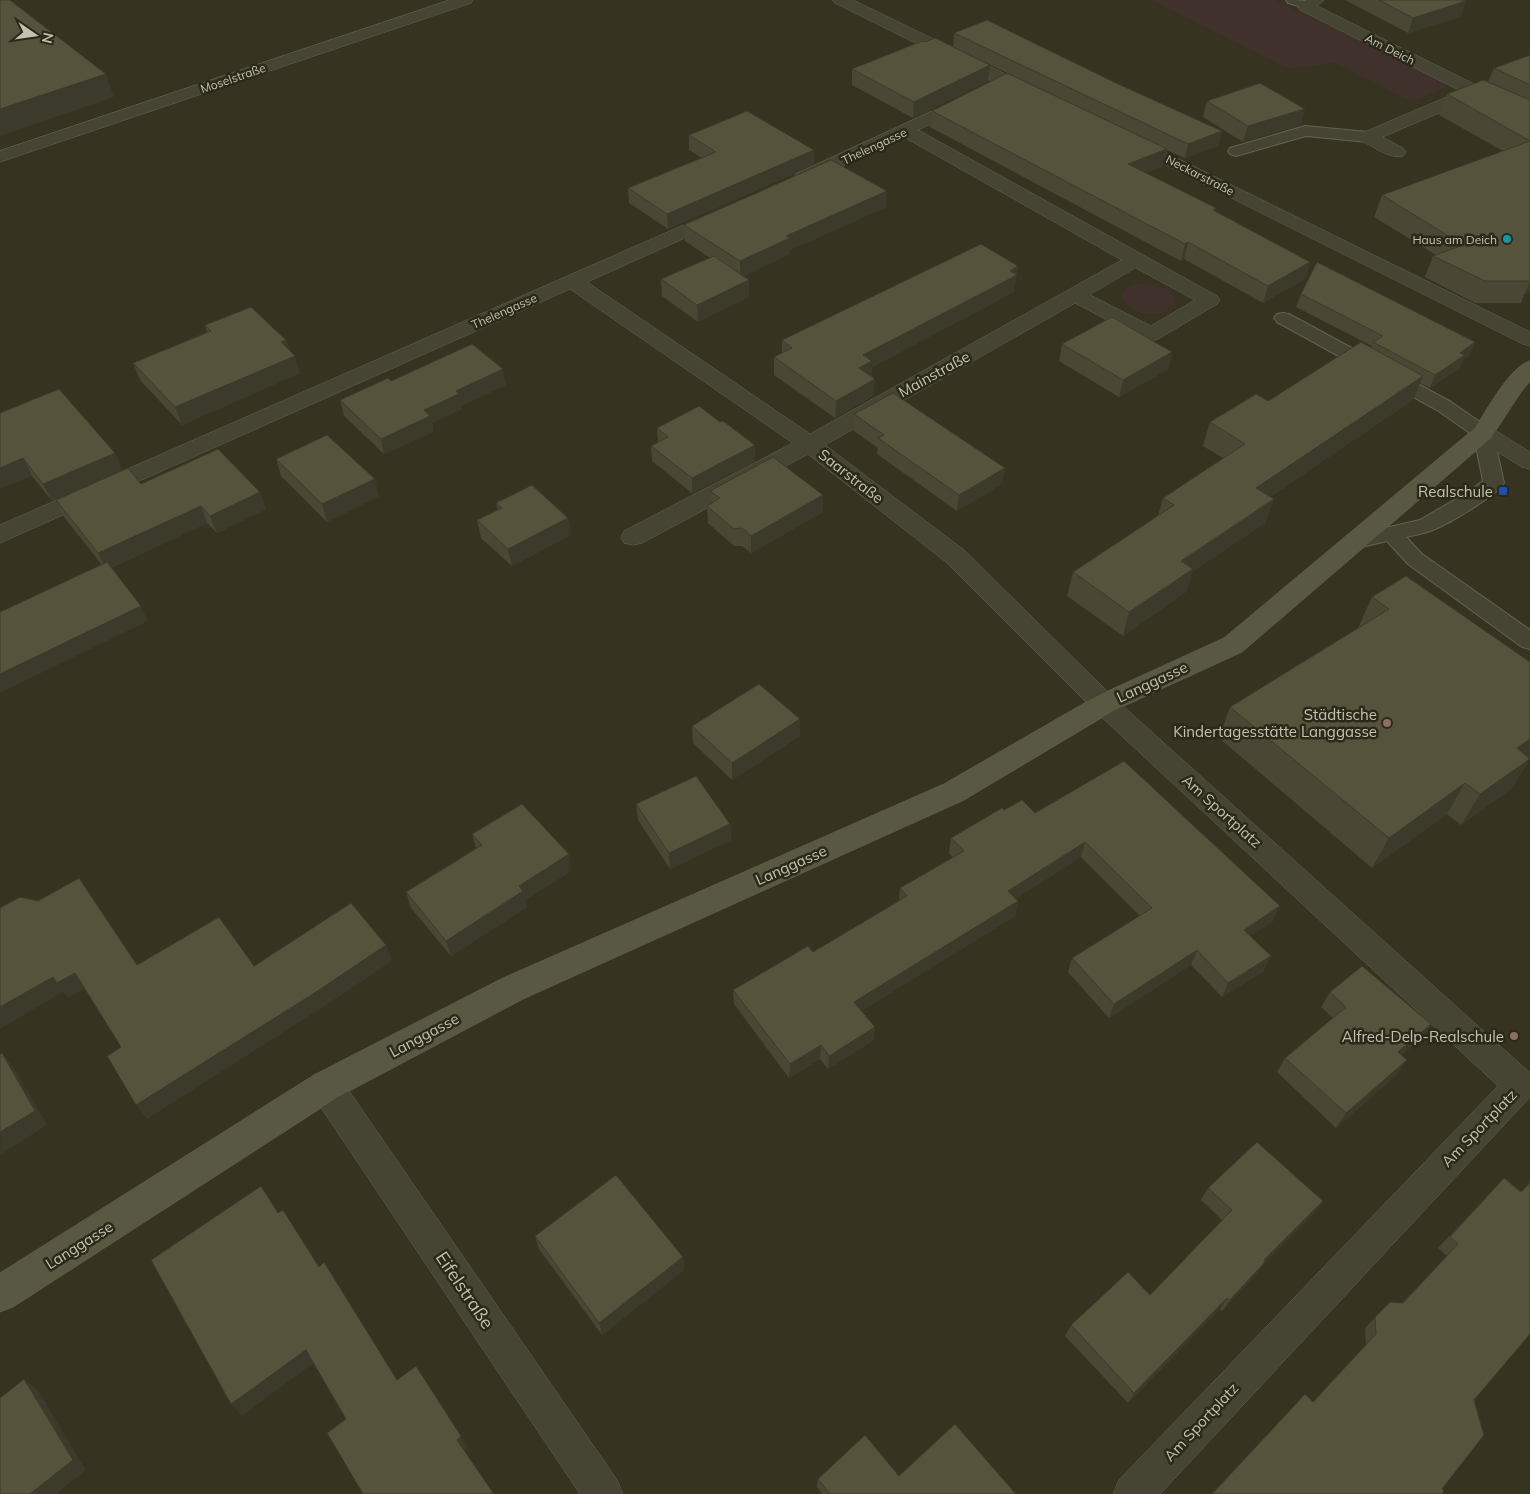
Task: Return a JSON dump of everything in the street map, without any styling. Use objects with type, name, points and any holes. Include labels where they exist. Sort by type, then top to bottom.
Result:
[{"type":"street","name":"Moselstraße","points":[[0,157],[465,0]]},
{"type":"street","points":[[840,0],[1046,100]]},
{"type":"street","name":"Am Deich","points":[[1306,3],[1474,92],[1530,119]]},
{"type":"street","name":"Thelengasse","points":[[787,186],[906,131],[1005,81]]},
{"type":"street","points":[[1368,137],[1474,92]]},
{"type":"street","points":[[906,131],[1210,300],[1151,335],[1075,295]]},
{"type":"street","name":"Neckarstraße","points":[[1114,132],[1530,340]]},
{"type":"street","points":[[1368,137],[1398,152]]},
{"type":"street","name":"Thelengasse","points":[[0,535],[734,210]]},
{"type":"street","name":"Mainstraße","points":[[633,537],[809,444],[1136,260]]},
{"type":"street","name":"Saarstraße","points":[[572,281],[809,444],[955,556],[1104,704]]},
{"type":"street","name":"Langgasse","points":[[0,1294],[326,1086],[512,989],[954,792],[1104,704],[1233,644],[1483,433],[1510,391],[1530,367]]},
{"type":"street","points":[[1483,433],[1530,462]]},
{"type":"street","name":"Am Sportplatz","points":[[1104,704],[1520,1085],[1133,1494]]},
{"type":"street","name":"Eifelstraße","points":[[326,1086],[603,1494]]},
{"type":"lane","points":[[1236,151],[1305,132],[1368,137]]},
{"type":"lane","points":[[1282,318],[1444,406],[1483,433],[1494,483],[1470,500],[1426,525],[1353,542]]},
{"type":"lane","points":[[1391,533],[1415,559],[1530,642]]},
{"type":"shaded area","points":[[1151,0],[1275,0],[1444,82],[1447,87],[1412,102],[1335,63],[1289,69]]},
{"type":"shaded area","points":[[1146,283],[1166,289],[1173,295],[1176,305],[1163,313],[1155,314],[1147,314],[1132,309],[1121,298],[1122,294],[1127,288]]},
{"type":"building","points":[[0,0],[10,0],[106,74],[0,109]]},
{"type":"building","points":[[1379,0],[1463,0],[1466,1],[1413,18]]},
{"type":"building","points":[[987,20],[1116,83],[1222,131],[1188,144],[954,33]]},
{"type":"building","points":[[935,38],[990,65],[914,102],[852,69],[922,41],[925,42]]},
{"type":"building","points":[[1530,55],[1530,85],[1494,68]]},
{"type":"building","points":[[1007,73],[1167,149],[1128,164],[1216,208],[1213,210],[1310,262],[1268,286],[1188,242],[1185,244],[932,111]]},
{"type":"building","points":[[1483,80],[1530,100],[1530,141],[1447,94]]},
{"type":"building","points":[[1260,83],[1305,109],[1248,126],[1207,101]]},
{"type":"building","points":[[747,111],[814,150],[667,214],[628,188],[716,152],[689,135]]},
{"type":"building","points":[[1530,141],[1530,281],[1485,281],[1433,256],[1463,245],[1382,195]]},
{"type":"building","points":[[831,160],[887,191],[786,236],[790,238],[740,261],[684,225]]},
{"type":"building","points":[[981,244],[1018,266],[1010,271],[1017,275],[863,355],[872,361],[859,368],[875,379],[836,401],[774,357],[792,348],[782,340]]},
{"type":"building","points":[[714,256],[749,280],[697,305],[661,279]]},
{"type":"building","points":[[1317,262],[1475,342],[1460,353],[1465,355],[1435,375],[1373,342],[1383,336],[1301,294]]},
{"type":"building","points":[[251,307],[286,340],[281,342],[295,356],[175,407],[133,363],[211,331],[205,325]]},
{"type":"building","points":[[1112,317],[1172,352],[1123,380],[1062,344]]},
{"type":"building","points":[[1361,342],[1423,376],[1256,488],[1274,499],[1181,561],[1193,569],[1129,612],[1073,572],[1174,505],[1163,498],[1245,444],[1210,422],[1256,394],[1268,401]]},
{"type":"building","points":[[472,344],[503,369],[456,391],[459,394],[424,410],[430,416],[381,439],[340,400],[388,378],[391,381]]},
{"type":"building","points":[[59,389],[115,453],[43,484],[23,458],[0,468],[0,413]]},
{"type":"building","points":[[893,393],[1005,468],[959,495],[878,438],[884,435],[854,414]]},
{"type":"building","points":[[699,406],[755,445],[692,478],[651,446],[668,437],[657,428]]},
{"type":"building","points":[[327,435],[375,479],[322,504],[276,459]]},
{"type":"building","points":[[218,449],[260,492],[210,516],[201,506],[98,553],[56,500],[128,468],[141,484]]},
{"type":"building","points":[[773,457],[823,495],[751,536],[742,528],[734,529],[707,506],[720,498],[710,491]]},
{"type":"building","points":[[532,485],[568,518],[508,549],[477,520],[502,508],[496,503]]},
{"type":"building","points":[[107,562],[141,606],[0,674],[0,612]]},
{"type":"building","name":"Städtische Kindertagesstätte Langgasse","points":[[1406,576],[1530,662],[1530,739],[1517,748],[1530,759],[1480,794],[1465,783],[1389,838],[1230,707],[1389,609],[1372,597]]},
{"type":"building","points":[[759,684],[800,719],[732,763],[692,726]]},
{"type":"building","points":[[1124,761],[1280,906],[1244,930],[1271,956],[1228,983],[1197,950],[1114,1004],[1072,958],[1152,908],[1085,842],[1008,891],[1018,901],[854,1002],[875,1027],[829,1056],[821,1045],[790,1064],[733,990],[808,946],[813,952],[907,896],[900,888],[964,851],[951,838],[1002,808],[1004,810],[1022,800],[1035,813]]},
{"type":"building","points":[[696,776],[730,824],[669,853],[636,804]]},
{"type":"building","points":[[522,804],[569,854],[519,886],[523,891],[446,941],[406,892],[482,845],[472,834]]},
{"type":"building","points":[[79,878],[137,965],[219,917],[254,966],[351,903],[386,945],[313,994],[136,1105],[107,1056],[121,1047],[75,973],[57,983],[53,977],[0,1007],[0,908],[20,897],[38,901]]},
{"type":"building","points":[[1362,966],[1431,1024],[1398,1052],[1407,1060],[1346,1113],[1285,1058],[1346,1007],[1330,992]]},
{"type":"building","points":[[2,1053],[35,1111],[0,1132],[0,1055]]},
{"type":"building","points":[[1257,1142],[1323,1201],[1264,1260],[1265,1262],[1230,1300],[1227,1298],[1134,1393],[1071,1325],[1128,1272],[1150,1295],[1232,1210],[1208,1188]]},
{"type":"building","points":[[616,1175],[683,1257],[599,1323],[535,1236]]},
{"type":"building","points":[[1504,1178],[1521,1192],[1530,1183],[1530,1334],[1474,1400],[1484,1435],[1442,1489],[1444,1491],[1442,1494],[1212,1494],[1305,1394],[1313,1402],[1376,1334],[1375,1317],[1390,1302],[1403,1303],[1458,1244],[1450,1237]]},
{"type":"building","points":[[261,1186],[278,1213],[283,1210],[319,1267],[324,1262],[397,1380],[416,1366],[461,1436],[457,1440],[494,1494],[363,1494],[327,1433],[346,1419],[306,1350],[231,1404],[151,1260]]},
{"type":"building","points":[[24,1379],[73,1460],[30,1494],[0,1494],[0,1398]]},
{"type":"building","points":[[955,1424],[1016,1494],[830,1494],[818,1479],[865,1435],[899,1476]]},
{"type":"place","name":"Haus am Deich","points":[[1507,239]]},
{"type":"place","name":"Realschule","points":[[1503,491]]},
{"type":"place","name":"Städtische Kindertagesstätte Langgasse","points":[[1387,723]]},
{"type":"place","name":"Alfred-Delp-Realschule","points":[[1514,1036]]}]
